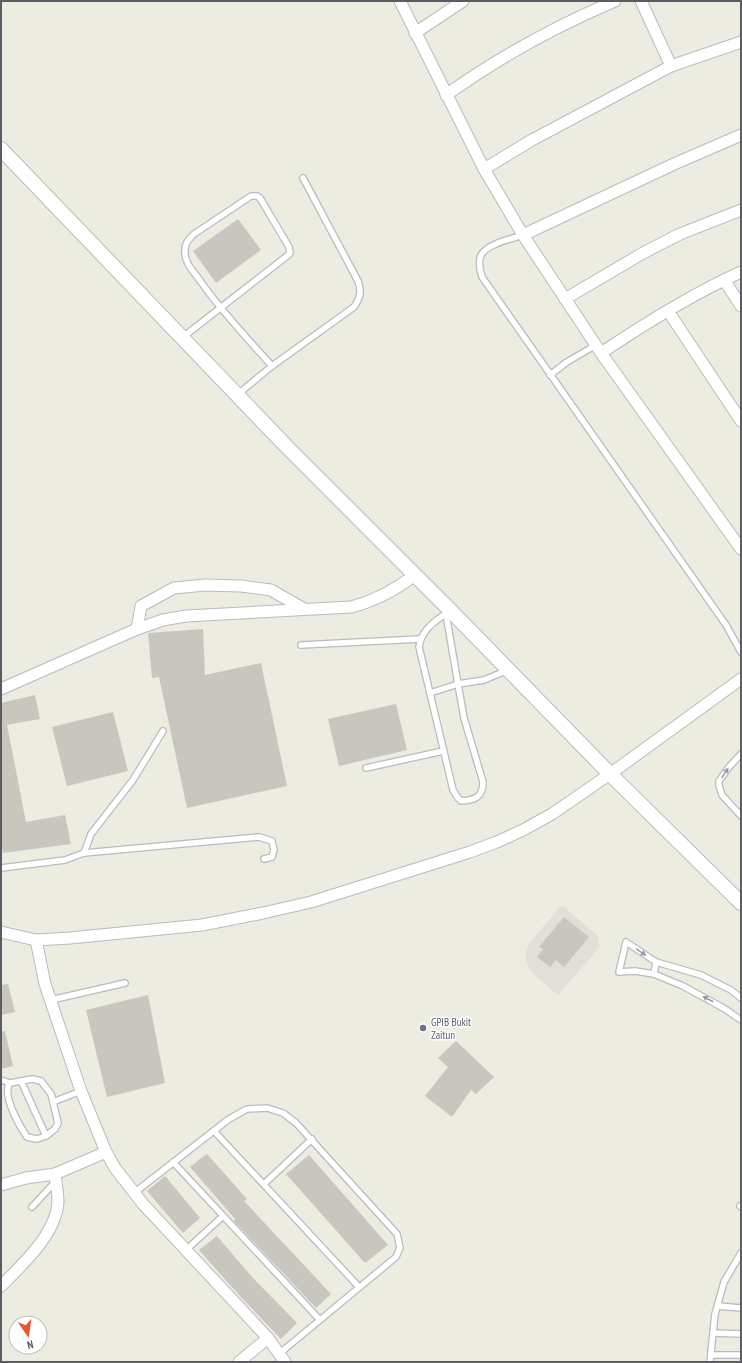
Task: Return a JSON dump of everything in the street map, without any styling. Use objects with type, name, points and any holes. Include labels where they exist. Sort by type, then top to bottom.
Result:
[{"type":"street","points":[[400,1],[484,169],[523,236],[599,349],[741,549]]},
{"type":"street","points":[[415,33],[463,1]]},
{"type":"street","points":[[446,95],[486,68],[536,39],[615,1]]},
{"type":"street","points":[[641,1],[671,66]]},
{"type":"street","points":[[484,169],[566,121],[671,66],[741,42]]},
{"type":"street","points":[[523,236],[674,164],[741,135]]},
{"type":"street","points":[[1,149],[236,395],[415,575],[448,612],[741,903]]},
{"type":"street","points":[[565,299],[643,253],[674,238],[741,210]]},
{"type":"street","points":[[599,349],[741,272]]},
{"type":"street","points":[[724,280],[741,306]]},
{"type":"street","points":[[668,311],[741,421]]},
{"type":"street","points":[[1,689],[137,629],[163,620],[186,616],[351,607],[365,604],[380,598],[398,588],[415,575]]},
{"type":"street","points":[[137,629],[141,606],[174,588],[206,585],[241,586],[272,590],[304,610]]},
{"type":"street","points":[[1,932],[36,940],[202,925],[310,902],[464,854],[497,842],[552,814],[741,679]]},
{"type":"street","points":[[36,940],[45,984],[81,1091],[106,1152],[115,1168],[133,1193],[268,1338],[282,1358]]},
{"type":"street","points":[[1,1185],[26,1178],[55,1178],[106,1152]]},
{"type":"street","points":[[1,1286],[25,1262],[43,1239],[54,1220],[58,1202],[55,1178]]},
{"type":"street","points":[[239,1362],[268,1338]]},
{"type":"lane","points":[[236,395],[272,366],[354,307],[360,299],[362,290],[358,281],[303,178]]},
{"type":"lane","points":[[182,338],[220,308],[290,253],[289,247],[260,198],[257,196],[251,196],[194,234],[185,246],[184,254],[190,266],[220,308],[272,366]]},
{"type":"lane","points":[[523,236],[498,243],[488,248],[481,255],[479,266],[482,277],[726,625],[741,652]]},
{"type":"lane","points":[[550,375],[567,362],[599,349]]},
{"type":"lane","points":[[448,612],[464,718],[483,788],[481,794],[470,800],[461,801],[453,790],[419,647],[420,639],[424,631],[448,612]]},
{"type":"lane","points":[[301,645],[420,639]]},
{"type":"lane","points":[[430,693],[458,684],[484,680],[508,670]]},
{"type":"lane","points":[[84,853],[91,834],[133,780],[163,731]]},
{"type":"lane","points":[[366,768],[443,751]]},
{"type":"lane","points":[[741,754],[729,767],[720,781],[719,786],[722,795],[741,816]]},
{"type":"lane","points":[[1,868],[65,860],[84,853],[259,837],[272,841],[274,850],[272,857],[264,859]]},
{"type":"lane","points":[[741,998],[731,990],[701,975],[656,962],[626,942],[619,972],[635,971],[654,974],[683,986],[725,1009],[741,1020]]},
{"type":"lane","points":[[654,974],[656,962]]},
{"type":"lane","points":[[51,1000],[125,983]]},
{"type":"lane","points":[[1,1080],[10,1083],[32,1079],[41,1081],[51,1094],[58,1123],[55,1129],[46,1136],[37,1138],[27,1137],[20,1127],[11,1107],[7,1093],[10,1083]]},
{"type":"lane","points":[[21,1080],[46,1136]]},
{"type":"lane","points":[[53,1102],[81,1091]]},
{"type":"lane","points":[[133,1193],[229,1119],[246,1109],[267,1108],[283,1113],[296,1123],[312,1139],[397,1234],[400,1248],[396,1257],[320,1320],[282,1358]]},
{"type":"lane","points":[[214,1131],[359,1287]]},
{"type":"lane","points":[[264,1184],[312,1139]]},
{"type":"lane","points":[[173,1162],[320,1320]]},
{"type":"lane","points":[[32,1207],[55,1178]]},
{"type":"lane","points":[[186,1250],[223,1216]]},
{"type":"lane","points":[[710,1362],[715,1314],[724,1282],[741,1254]]},
{"type":"lane","points":[[718,1306],[741,1308]]},
{"type":"lane","points":[[713,1333],[741,1334]]},
{"type":"lane","points":[[711,1355],[741,1355]]},
{"type":"shaded area","points":[[562,905],[599,937],[599,948],[558,995],[534,975],[526,961],[526,952],[529,943]]},
{"type":"building","points":[[238,219],[261,250],[216,283],[193,251]]},
{"type":"building","points":[[203,629],[205,675],[261,663],[287,786],[187,808],[159,677],[152,678],[148,633]]},
{"type":"building","points":[[35,695],[40,719],[7,725],[26,822],[65,815],[71,844],[3,853],[1,840],[1,703]]},
{"type":"building","points":[[396,704],[407,750],[339,766],[328,719]]},
{"type":"building","points":[[113,712],[128,771],[67,786],[52,727]]},
{"type":"building","points":[[564,917],[589,937],[564,967],[556,960],[550,967],[537,957],[543,949],[539,947]]},
{"type":"building","points":[[8,984],[15,1012],[1,1015],[1,985]]},
{"type":"building","points":[[148,995],[165,1083],[107,1097],[86,1010]]},
{"type":"building","points":[[5,1031],[13,1066],[1,1069],[1,1032]]},
{"type":"building","points":[[456,1041],[494,1077],[476,1094],[471,1090],[452,1117],[425,1096],[448,1067],[438,1058]]},
{"type":"building","points":[[207,1154],[247,1199],[244,1201],[331,1294],[316,1308],[234,1221],[235,1219],[190,1167]]},
{"type":"building","points":[[309,1155],[388,1245],[365,1263],[286,1174]]},
{"type":"building","points":[[165,1176],[200,1218],[183,1233],[147,1191]]},
{"type":"building","points":[[217,1236],[253,1278],[297,1323],[281,1339],[199,1250]]},
{"type":"place","name":"GPIB Bukit Zaitun","points":[[423,1028]]}]
